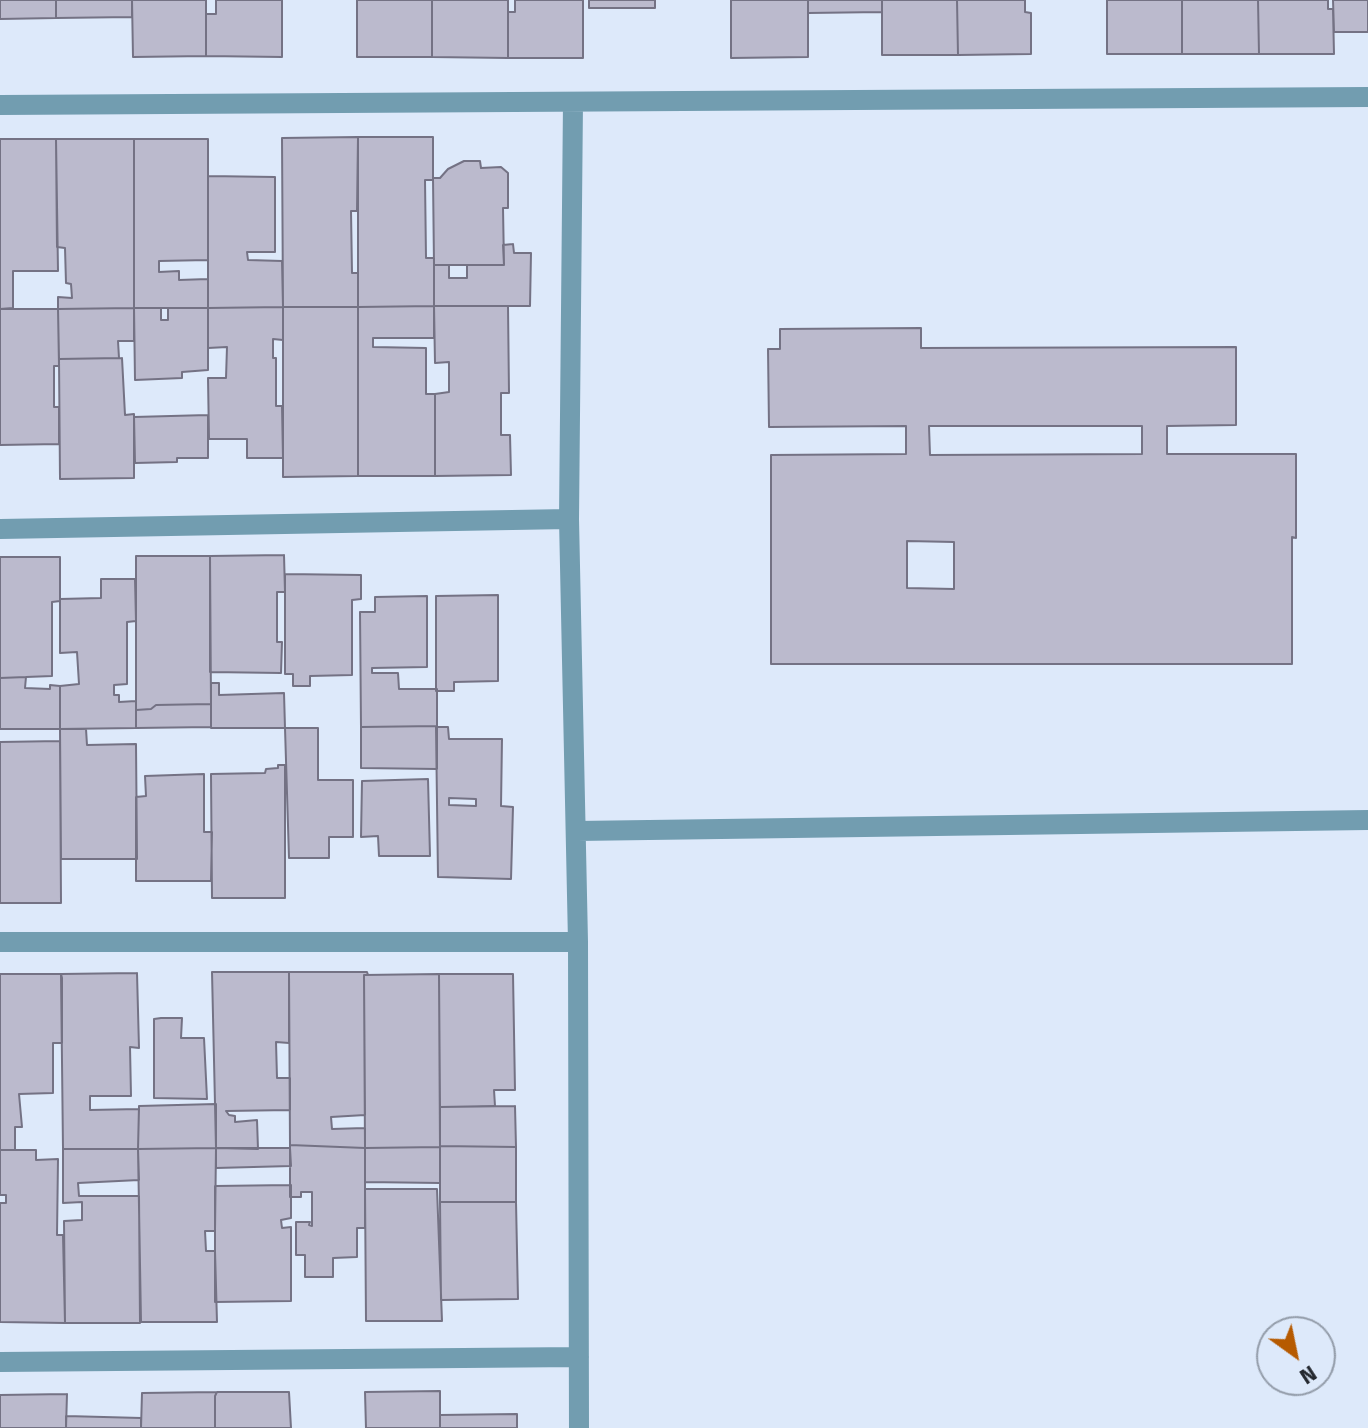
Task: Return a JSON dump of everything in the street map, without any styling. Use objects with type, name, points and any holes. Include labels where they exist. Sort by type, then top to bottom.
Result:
[{"type":"street","points":[[0,105],[1368,97]]},
{"type":"street","points":[[573,102],[569,519],[577,831],[579,1428]]},
{"type":"street","points":[[0,529],[569,519]]},
{"type":"street","points":[[577,831],[1368,820]]},
{"type":"street","points":[[0,942],[578,942]]},
{"type":"street","points":[[0,1362],[579,1357]]},
{"type":"building","points":[[0,0],[56,0],[56,18],[0,19]]},
{"type":"building","points":[[56,0],[132,0],[132,17],[56,18]]},
{"type":"building","points":[[132,0],[206,0],[206,56],[133,57]]},
{"type":"building","points":[[216,0],[282,0],[282,57],[206,56],[206,14],[216,14]]},
{"type":"building","points":[[357,0],[432,0],[432,57],[357,57]]},
{"type":"building","points":[[432,0],[508,0],[508,58],[432,57]]},
{"type":"building","points":[[515,0],[583,0],[583,58],[508,58],[508,12],[515,12]]},
{"type":"building","points":[[589,0],[655,0],[655,8],[589,8]]},
{"type":"building","points":[[731,0],[808,0],[808,57],[731,58]]},
{"type":"building","points":[[808,0],[882,0],[882,12],[808,13]]},
{"type":"building","points":[[882,0],[957,0],[958,55],[882,55]]},
{"type":"building","points":[[957,0],[1025,0],[1025,12],[1031,13],[1031,54],[958,55]]},
{"type":"building","points":[[1107,0],[1182,0],[1182,54],[1107,54]]},
{"type":"building","points":[[1182,0],[1258,0],[1259,54],[1182,54]]},
{"type":"building","points":[[1258,0],[1328,0],[1328,9],[1333,9],[1334,54],[1259,54]]},
{"type":"building","points":[[1333,0],[1368,0],[1368,32],[1334,32]]},
{"type":"building","points":[[358,137],[357,211],[351,211],[352,273],[358,273],[358,307],[283,307],[282,138]]},
{"type":"building","points":[[358,137],[433,137],[433,180],[425,180],[426,258],[434,258],[434,306],[358,307]]},
{"type":"building","points":[[0,139],[56,139],[58,271],[13,271],[13,308],[0,309]]},
{"type":"building","points":[[56,139],[134,139],[134,308],[58,309],[58,297],[72,298],[71,284],[66,283],[65,248],[57,247]]},
{"type":"building","points":[[134,139],[208,139],[208,260],[159,261],[159,272],[179,271],[179,280],[208,279],[208,308],[134,308]]},
{"type":"building","points":[[464,161],[480,161],[481,168],[501,167],[508,173],[508,208],[503,208],[504,265],[434,265],[433,178],[440,178],[448,169]]},
{"type":"building","points":[[208,176],[275,177],[275,252],[247,252],[248,260],[282,261],[283,307],[208,308]]},
{"type":"building","points":[[513,244],[514,253],[531,253],[530,306],[434,306],[434,265],[449,265],[449,278],[467,278],[467,265],[504,265],[503,245]]},
{"type":"building","points":[[434,306],[434,338],[373,338],[373,347],[426,348],[426,394],[435,394],[435,476],[358,476],[358,307]]},
{"type":"building","points":[[434,306],[508,306],[509,393],[501,393],[501,435],[510,435],[511,475],[435,476],[435,394],[449,392],[449,362],[435,363]]},
{"type":"building","points":[[283,307],[283,340],[273,339],[273,358],[276,358],[276,406],[282,406],[283,458],[247,458],[247,439],[209,439],[208,378],[226,378],[227,347],[208,348],[208,308]]},
{"type":"building","points":[[283,307],[358,307],[358,476],[283,477]]},
{"type":"building","points":[[134,308],[134,341],[118,341],[119,358],[59,359],[58,309]]},
{"type":"building","points":[[134,308],[161,308],[161,320],[168,320],[168,308],[208,308],[208,370],[182,372],[182,378],[135,380]]},
{"type":"building","points":[[0,309],[58,309],[59,366],[54,366],[54,407],[59,407],[59,444],[0,445]]},
{"type":"building","points":[[921,328],[921,348],[1236,347],[1236,425],[1167,426],[1167,454],[1296,454],[1296,538],[1292,537],[1292,664],[771,664],[771,455],[906,454],[906,426],[769,427],[768,349],[780,349],[780,329]],"holes":[[[929,426],[1142,426],[1142,454],[930,455]],[[907,541],[954,542],[954,589],[907,588]]]},
{"type":"building","points":[[122,358],[125,415],[134,414],[134,478],[60,479],[59,359]]},
{"type":"building","points":[[208,415],[208,458],[135,463],[134,417]]},
{"type":"building","points":[[284,555],[285,592],[277,592],[277,642],[282,642],[281,673],[210,672],[210,556]]},
{"type":"building","points":[[136,556],[210,556],[211,704],[156,705],[151,709],[136,710]]},
{"type":"building","points":[[0,557],[60,557],[60,601],[52,602],[52,676],[0,678]]},
{"type":"building","points":[[285,574],[361,575],[361,599],[352,600],[352,675],[310,676],[310,686],[293,686],[293,674],[285,674]]},
{"type":"building","points":[[101,579],[135,579],[136,621],[127,622],[127,684],[114,685],[114,695],[119,695],[119,702],[136,701],[136,728],[60,729],[60,686],[79,684],[77,652],[60,653],[60,599],[101,598]]},
{"type":"building","points":[[498,595],[498,681],[454,682],[454,691],[436,691],[436,596]]},
{"type":"building","points":[[427,596],[427,667],[372,668],[372,673],[398,673],[399,689],[437,689],[437,726],[361,727],[360,612],[375,612],[375,597]]},
{"type":"building","points":[[26,677],[25,688],[50,689],[50,685],[60,686],[60,729],[0,729],[0,678]]},
{"type":"building","points":[[211,683],[219,683],[219,695],[284,693],[285,728],[211,728]]},
{"type":"building","points":[[211,704],[211,727],[136,728],[136,710],[151,709],[156,705]]},
{"type":"building","points":[[437,726],[437,769],[361,768],[361,727]]},
{"type":"building","points":[[436,727],[448,727],[449,739],[502,739],[501,806],[513,807],[511,879],[438,877]],"holes":[[[449,798],[476,799],[476,806],[449,805]]]},
{"type":"building","points":[[285,728],[318,728],[318,780],[353,780],[353,837],[329,837],[329,858],[289,858]]},
{"type":"building","points":[[60,729],[86,729],[87,745],[136,744],[137,859],[61,859]]},
{"type":"building","points":[[60,741],[61,903],[0,903],[0,742]]},
{"type":"building","points":[[278,765],[285,765],[285,898],[212,898],[211,774],[265,773],[266,769],[278,768]]},
{"type":"building","points":[[204,774],[204,832],[212,832],[211,881],[136,881],[136,797],[146,796],[145,776]]},
{"type":"building","points":[[428,779],[430,856],[379,856],[378,836],[361,837],[362,781]]},
{"type":"building","points":[[212,972],[289,972],[289,1043],[276,1042],[277,1078],[290,1078],[290,1110],[226,1111],[235,1116],[235,1122],[257,1120],[258,1149],[216,1148]]},
{"type":"building","points":[[289,972],[367,972],[368,975],[364,975],[365,1115],[331,1117],[332,1129],[365,1128],[365,1148],[290,1145]]},
{"type":"building","points":[[137,973],[139,1048],[130,1047],[131,1096],[90,1096],[90,1110],[139,1109],[138,1149],[63,1149],[61,974]]},
{"type":"building","points":[[0,974],[61,974],[62,978],[62,1043],[53,1043],[53,1093],[19,1094],[22,1127],[15,1127],[15,1150],[0,1150]]},
{"type":"building","points":[[439,974],[440,1147],[365,1148],[364,975]]},
{"type":"building","points":[[439,974],[513,974],[515,1090],[494,1090],[495,1106],[440,1107]]},
{"type":"building","points":[[182,1018],[181,1038],[204,1038],[207,1099],[154,1098],[154,1019]]},
{"type":"building","points":[[216,1104],[216,1148],[138,1149],[139,1106]]},
{"type":"building","points":[[515,1106],[516,1147],[440,1146],[440,1107]]},
{"type":"building","points":[[290,1145],[365,1148],[365,1228],[357,1228],[357,1257],[333,1258],[333,1277],[305,1277],[305,1255],[296,1255],[296,1222],[310,1222],[312,1226],[312,1192],[301,1192],[301,1197],[290,1197]]},
{"type":"building","points":[[440,1146],[516,1147],[516,1202],[440,1202]]},
{"type":"building","points":[[440,1147],[440,1183],[365,1182],[365,1148]]},
{"type":"building","points":[[216,1148],[215,1231],[205,1231],[206,1251],[215,1251],[217,1322],[141,1322],[138,1149]]},
{"type":"building","points":[[216,1148],[290,1148],[291,1166],[216,1168]]},
{"type":"building","points":[[63,1149],[138,1149],[139,1180],[78,1183],[79,1196],[139,1196],[140,1323],[65,1323],[64,1221],[82,1220],[82,1202],[63,1203]]},
{"type":"building","points":[[0,1150],[36,1150],[36,1160],[58,1159],[57,1235],[63,1235],[65,1323],[0,1322],[0,1203],[6,1203],[6,1195],[0,1195]]},
{"type":"building","points":[[291,1185],[291,1218],[281,1220],[282,1228],[291,1227],[291,1301],[215,1302],[215,1186]]},
{"type":"building","points":[[365,1189],[437,1189],[442,1321],[366,1321]]},
{"type":"building","points":[[440,1202],[516,1202],[518,1299],[441,1300]]},
{"type":"building","points":[[440,1391],[440,1428],[366,1428],[365,1392]]},
{"type":"building","points":[[217,1392],[215,1428],[141,1428],[142,1393]]},
{"type":"building","points":[[217,1392],[289,1392],[291,1428],[215,1428]]},
{"type":"building","points":[[67,1394],[66,1428],[0,1428],[0,1395]]},
{"type":"building","points":[[517,1414],[517,1428],[440,1428],[440,1415]]},
{"type":"building","points":[[66,1416],[141,1418],[141,1428],[66,1428]]}]
